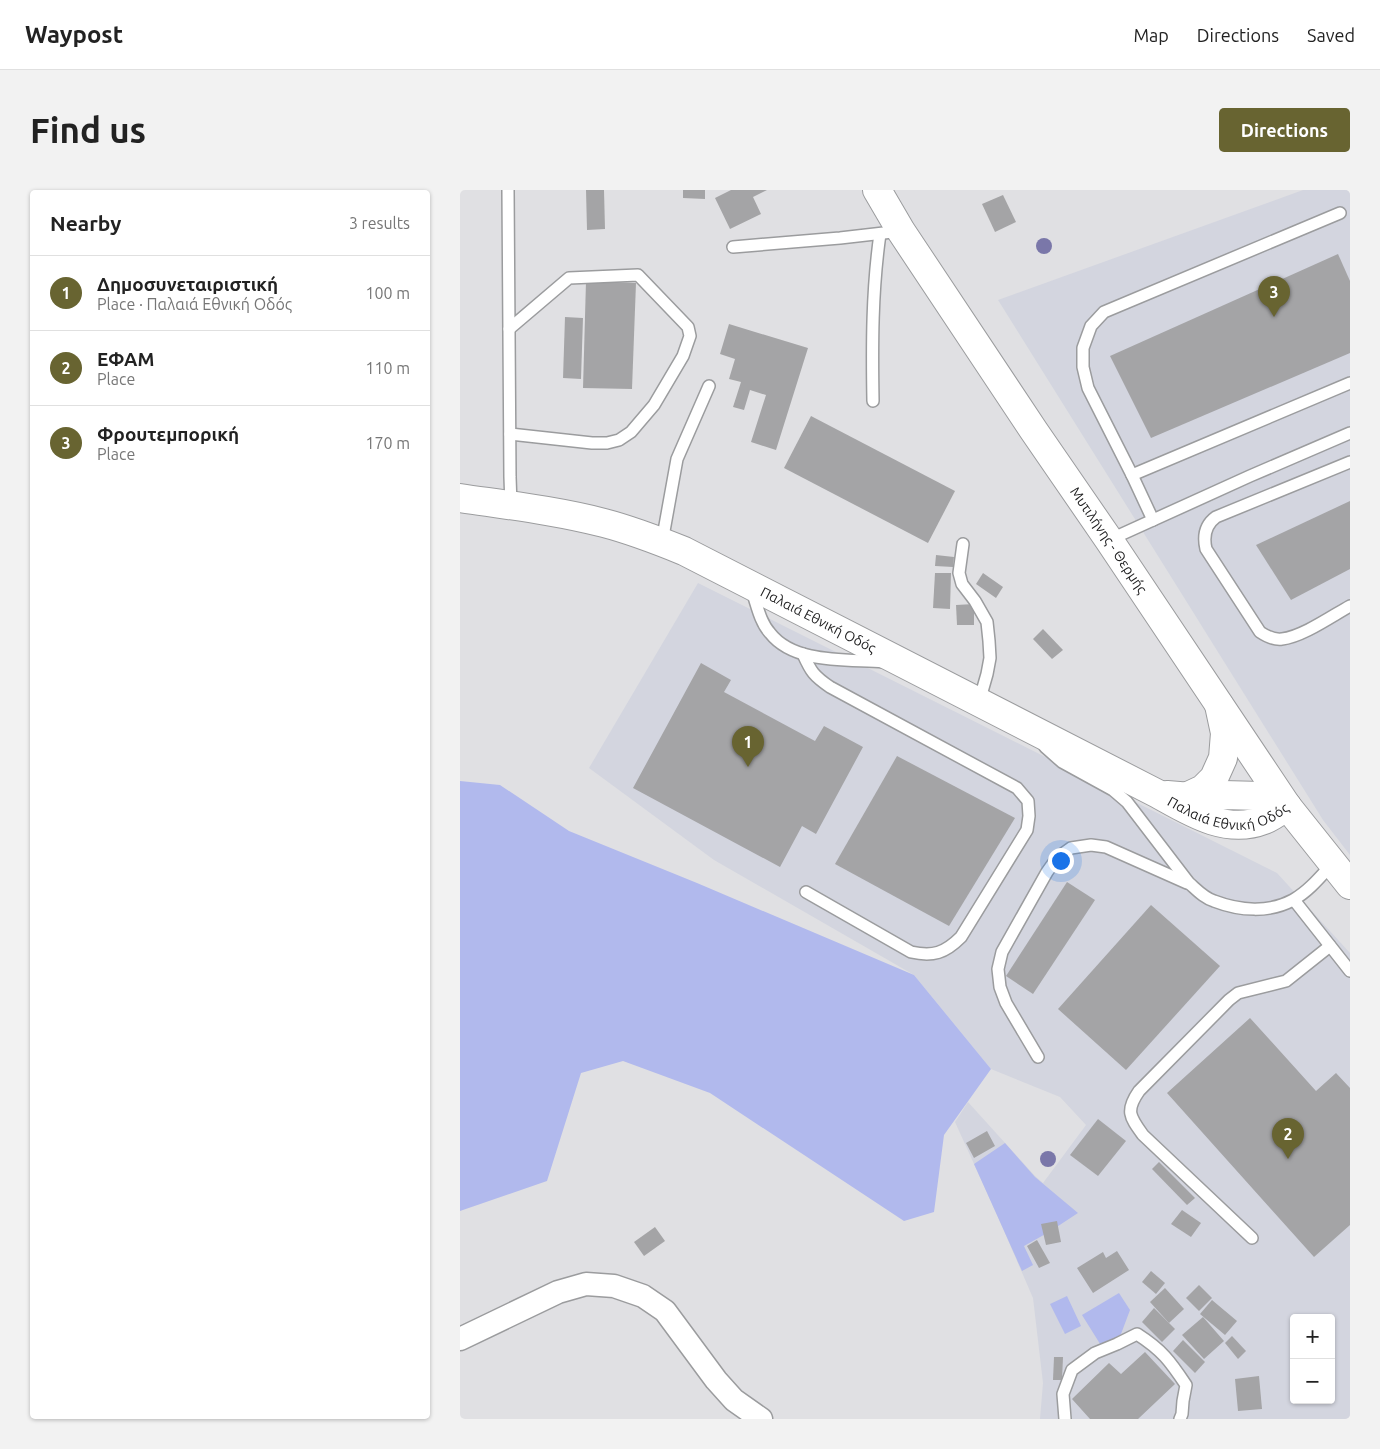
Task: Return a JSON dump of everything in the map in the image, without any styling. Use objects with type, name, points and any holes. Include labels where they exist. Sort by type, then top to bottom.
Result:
[{"type":"main road","name":"Μυτιλήνης - Θερμής","points":[[877,190],[890,233],[1034,431],[1287,806],[1350,884]]},
{"type":"main road","name":"Παλαιά Εθνική Οδός","points":[[460,498],[511,505],[603,522],[643,534],[684,551],[1029,727],[1194,814],[1227,824],[1247,824],[1265,820],[1287,806]]},
{"type":"main road","points":[[1186,797],[1203,789],[1214,778],[1223,758],[1225,733],[1219,705]]},
{"type":"main road","name":"Παλαιά Εθνική Οδός","points":[[1158,794],[1203,798],[1233,794],[1261,796],[1287,806]]},
{"type":"street","points":[[460,1339],[558,1292],[586,1284],[614,1286],[643,1296],[665,1311],[728,1394],[761,1419]]},
{"type":"lane","points":[[508,190],[511,505]]},
{"type":"lane","points":[[1153,520],[1088,388],[1083,368],[1083,348],[1091,326],[1104,312],[1340,213]]},
{"type":"lane","points":[[733,247],[890,233],[876,268],[872,328],[873,401]]},
{"type":"lane","points":[[509,329],[569,278],[638,275],[688,327],[690,336],[683,356],[654,405],[631,432],[619,440],[607,443],[592,443],[510,434]]},
{"type":"lane","points":[[1132,475],[1350,383]]},
{"type":"lane","points":[[662,542],[677,459],[709,386]]},
{"type":"lane","points":[[1109,540],[1350,433]]},
{"type":"lane","points":[[1350,462],[1216,517],[1206,529],[1204,540],[1206,549],[1260,632],[1268,637],[1280,640],[1300,634],[1350,606]]},
{"type":"lane","points":[[963,544],[960,572],[962,584],[975,601],[987,622],[989,641],[990,658],[979,702]]},
{"type":"lane","points":[[750,584],[761,618],[769,633],[781,644],[803,654],[829,659],[906,664]]},
{"type":"lane","points":[[803,654],[810,670],[830,688],[1017,788],[1028,800],[1029,816],[1027,830],[961,937],[951,946],[938,952],[924,955],[911,952],[806,892]]},
{"type":"lane","points":[[1029,727],[1050,752],[1062,762],[1113,790],[1127,802],[1189,883],[1201,894],[1214,901],[1248,910],[1262,910],[1279,906],[1294,900],[1308,889],[1333,863]]},
{"type":"lane","points":[[1038,1058],[1006,1003],[1000,987],[998,969],[1002,952],[1047,872],[1057,858],[1071,848],[1091,845],[1106,847],[1189,883]]},
{"type":"lane","points":[[1294,900],[1350,971]]},
{"type":"lane","points":[[1252,1238],[1143,1135],[1133,1121],[1130,1111],[1132,1100],[1229,1000],[1244,992],[1286,981],[1330,946]]},
{"type":"lane","points":[[1065,1419],[1063,1394],[1072,1370],[1095,1353],[1137,1334],[1155,1345],[1170,1361],[1186,1385],[1180,1419]]},
{"type":"shaded area","points":[[1303,190],[1350,190],[1350,855],[1323,820],[998,300]]},
{"type":"shaded area","points":[[698,583],[1277,873],[1350,953],[1350,1419],[1040,1419],[1043,1383],[1033,1298],[955,1122],[968,1102],[1043,1183],[1086,1125],[1060,1097],[991,1069],[914,975],[714,860],[589,768]]},
{"type":"shaded area","points":[[460,781],[500,785],[569,831],[914,975],[991,1069],[944,1135],[934,1212],[904,1221],[710,1093],[623,1061],[581,1073],[547,1181],[460,1211]]},
{"type":"shaded area","points":[[1005,1143],[1035,1177],[1078,1213],[1024,1246],[1033,1265],[1022,1271],[974,1164]]},
{"type":"shaded area","points":[[1119,1293],[1130,1310],[1121,1334],[1102,1347],[1082,1315]]},
{"type":"shaded area","points":[[1067,1296],[1081,1326],[1065,1334],[1050,1304]]},
{"type":"building","points":[[586,190],[604,190],[605,229],[587,230]]},
{"type":"building","points":[[683,190],[705,190],[705,199],[683,198]]},
{"type":"building","points":[[731,190],[767,190],[753,197],[761,214],[730,229],[715,198]]},
{"type":"building","points":[[1003,195],[1016,222],[995,232],[982,204]]},
{"type":"building","points":[[1338,254],[1350,281],[1350,353],[1151,438],[1110,356]]},
{"type":"building","points":[[586,281],[636,283],[632,389],[583,388]]},
{"type":"building","points":[[565,317],[583,318],[581,379],[563,378]]},
{"type":"building","points":[[729,324],[808,348],[776,450],[751,442],[766,395],[750,390],[744,410],[733,407],[741,382],[729,379],[735,359],[720,354]]},
{"type":"building","points":[[811,416],[955,491],[928,543],[784,468]]},
{"type":"building","points":[[1350,501],[1350,569],[1291,600],[1256,545]]},
{"type":"building","points":[[936,555],[954,557],[953,567],[935,566]]},
{"type":"building","points":[[935,573],[951,573],[950,609],[933,608]]},
{"type":"building","points":[[983,573],[1003,587],[996,598],[976,584]]},
{"type":"building","points":[[974,604],[974,625],[957,625],[956,605]]},
{"type":"building","points":[[1043,629],[1063,650],[1052,659],[1033,639]]},
{"type":"building","points":[[701,663],[731,680],[724,692],[815,741],[824,726],[863,747],[816,834],[802,826],[780,867],[633,788]]},
{"type":"building","points":[[897,756],[1015,818],[949,926],[835,864]]},
{"type":"building","points":[[1067,882],[1095,900],[1033,994],[1006,976]]},
{"type":"building","points":[[1151,905],[1220,966],[1126,1070],[1058,1009]]},
{"type":"building","points":[[1250,1018],[1316,1091],[1336,1073],[1350,1088],[1350,1225],[1314,1257],[1167,1093]]},
{"type":"building","points":[[1098,1119],[1126,1141],[1098,1176],[1070,1155]]},
{"type":"building","points":[[987,1131],[995,1146],[974,1158],[966,1143]]},
{"type":"building","points":[[1159,1162],[1195,1198],[1187,1205],[1152,1169]]},
{"type":"building","points":[[1182,1210],[1201,1223],[1191,1237],[1171,1224]]},
{"type":"building","points":[[1057,1221],[1061,1242],[1046,1245],[1041,1224]]},
{"type":"building","points":[[655,1227],[665,1241],[644,1256],[634,1242]]},
{"type":"building","points":[[1037,1240],[1050,1263],[1039,1268],[1027,1246]]},
{"type":"building","points":[[1117,1251],[1129,1270],[1093,1293],[1077,1268],[1103,1252],[1106,1258]]},
{"type":"building","points":[[1151,1271],[1165,1283],[1156,1294],[1142,1282]]},
{"type":"building","points":[[1199,1285],[1212,1298],[1199,1311],[1186,1298]]},
{"type":"building","points":[[1165,1288],[1184,1309],[1169,1323],[1150,1302]]},
{"type":"building","points":[[1212,1300],[1237,1321],[1225,1335],[1200,1314]]},
{"type":"building","points":[[1154,1308],[1175,1329],[1162,1342],[1142,1322]]},
{"type":"building","points":[[1203,1317],[1224,1341],[1204,1359],[1182,1335]]},
{"type":"building","points":[[1232,1336],[1246,1351],[1238,1359],[1225,1343]]},
{"type":"building","points":[[1183,1340],[1205,1362],[1195,1373],[1173,1351]]},
{"type":"building","points":[[1145,1352],[1175,1384],[1138,1419],[1090,1419],[1072,1399],[1109,1363],[1121,1374]]},
{"type":"building","points":[[1054,1357],[1063,1357],[1062,1380],[1053,1380]]},
{"type":"building","points":[[1259,1376],[1262,1409],[1238,1411],[1235,1379]]},
{"type":"place","name":"Φρουτεμπορική","points":[[1274,317]]},
{"type":"place","name":"Δημοσυνεταιριστική","points":[[748,767]]},
{"type":"place","name":"ΕΦΑΜ","points":[[1288,1159]]}]
